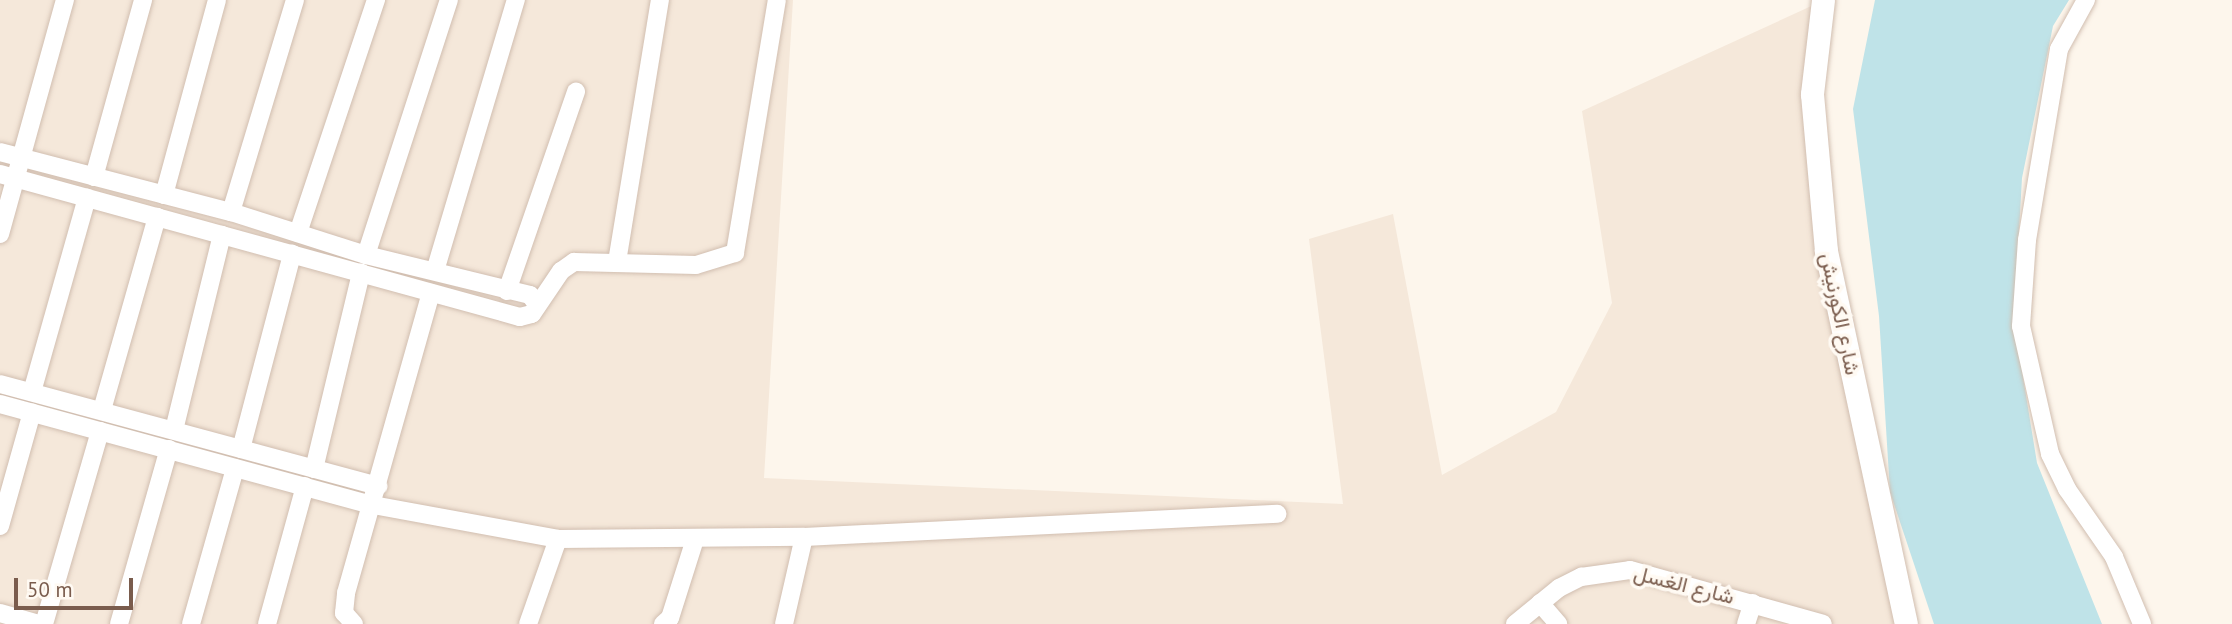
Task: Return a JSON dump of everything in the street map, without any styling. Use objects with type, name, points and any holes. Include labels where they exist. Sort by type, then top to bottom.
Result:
[{"type":"street","points":[[0,234],[7,175],[20,158],[65,0]]},
{"type":"street","points":[[94,177],[143,0]]},
{"type":"street","points":[[164,195],[218,0]]},
{"type":"street","points":[[231,212],[295,0]]},
{"type":"street","points":[[298,233],[376,0]]},
{"type":"street","points":[[366,255],[449,0]]},
{"type":"street","points":[[435,271],[516,0]]},
{"type":"street","points":[[617,262],[660,0]]},
{"type":"street","points":[[7,175],[520,317],[532,314],[536,303],[574,262],[696,265],[735,253],[777,0]]},
{"type":"street","name":"شارع الكورنيش","points":[[1823,0],[1812,94],[1826,251],[1906,624]]},
{"type":"street","points":[[2086,0],[2059,49],[2026,240],[2021,327],[2050,454],[2067,489],[2114,557],[2142,624]]},
{"type":"street","points":[[507,291],[576,92]]},
{"type":"street","points":[[0,152],[231,212],[366,255],[530,295],[536,303]]},
{"type":"street","points":[[32,393],[87,198]]},
{"type":"street","points":[[102,410],[157,217]]},
{"type":"street","points":[[174,430],[222,235]]},
{"type":"street","points":[[241,449],[292,254]]},
{"type":"street","points":[[314,469],[361,274]]},
{"type":"street","points":[[354,624],[344,613],[346,593],[431,293]]},
{"type":"street","points":[[0,384],[378,486]]},
{"type":"street","points":[[0,404],[373,505],[558,539],[804,537],[1277,514]]},
{"type":"street","points":[[0,526],[32,412]]},
{"type":"street","points":[[0,613],[41,624],[100,431]]},
{"type":"street","points":[[119,624],[169,450]]},
{"type":"street","points":[[191,624],[235,468]]},
{"type":"street","points":[[267,624],[305,486]]},
{"type":"street","points":[[784,624],[804,537]]},
{"type":"street","points":[[528,624],[558,539]]},
{"type":"street","points":[[663,624],[670,618],[695,539]]},
{"type":"street","name":"شارع الغسل","points":[[1515,624],[1540,603],[1581,578],[1630,570],[1823,624]]},
{"type":"street","points":[[1540,603],[1558,624]]},
{"type":"street","points":[[1746,624],[1753,603]]},
{"type":"shaded area","points":[[0,0],[793,0],[764,478],[1343,504],[1309,239],[1393,214],[1442,475],[1556,412],[1612,303],[1582,111],[1818,3],[1834,260],[1897,624],[0,624]]},
{"type":"water","points":[[1875,0],[2069,0],[2053,26],[2022,178],[2014,322],[2037,463],[2102,624],[1934,624],[1890,492],[1879,316],[1853,109]]}]
